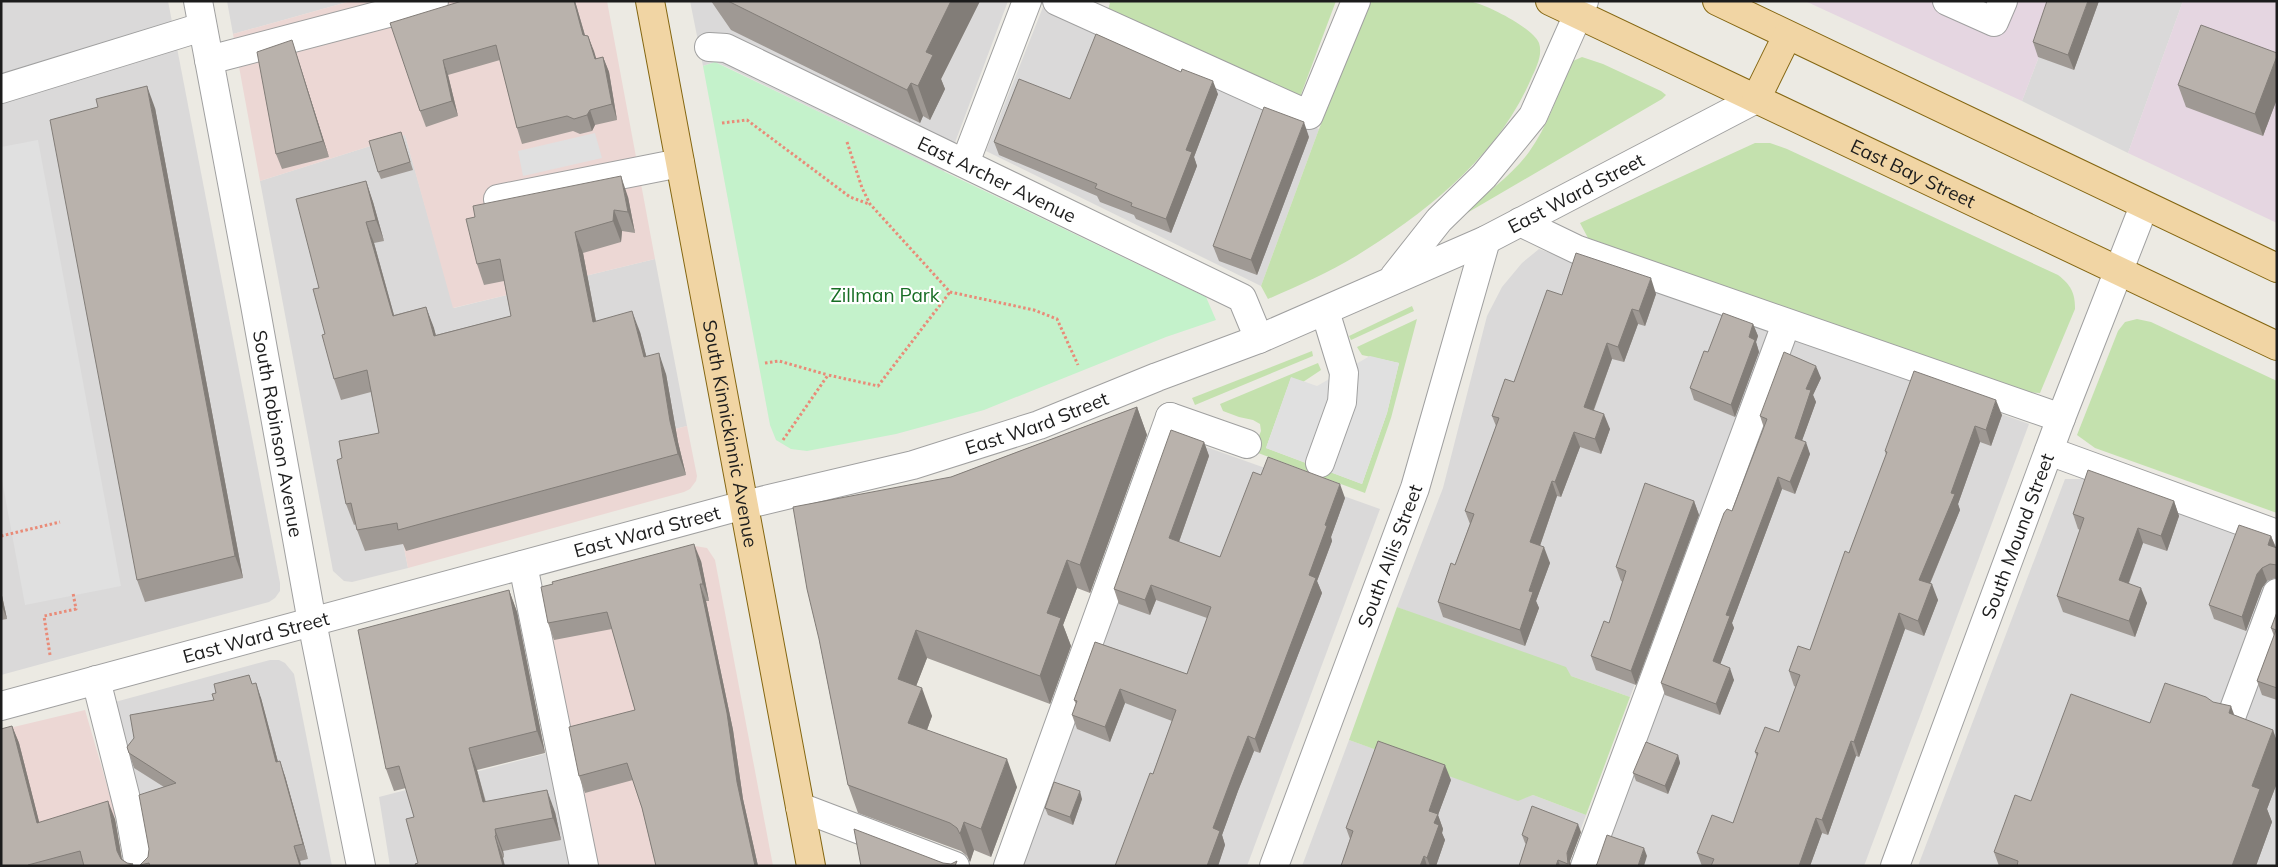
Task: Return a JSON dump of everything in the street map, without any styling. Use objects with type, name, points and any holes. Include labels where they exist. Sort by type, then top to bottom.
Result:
[{"type":"main road","name":"South Kinnickinnic Avenue","points":[[650,1],[811,866]]},
{"type":"main road","name":"East Bay Street","points":[[1550,1],[1581,7],[1756,99],[2277,346]]},
{"type":"main road","points":[[1717,1],[2277,268]]},
{"type":"main road","points":[[1756,99],[1787,36]]},
{"type":"street","points":[[209,60],[434,1]]},
{"type":"street","points":[[966,163],[1027,1]]},
{"type":"street","points":[[1057,1],[1309,115],[1356,1]]},
{"type":"street","points":[[1947,1],[1994,22],[2003,1]]},
{"type":"street","name":"East Ward Street","points":[[1392,280],[1439,220],[1484,176],[1533,116],[1581,7]]},
{"type":"street","points":[[1,89],[200,14]]},
{"type":"street","name":"South Robinson Avenue","points":[[200,14],[312,622],[361,866]]},
{"type":"street","name":"East Archer Avenue","points":[[709,47],[726,48],[1242,298],[1260,339]]},
{"type":"street","name":"East Ward Street","points":[[1,706],[744,505],[913,465],[1040,425],[1158,377],[1260,339],[1486,240],[1756,99]]},
{"type":"street","points":[[498,199],[680,162]]},
{"type":"street","name":"South Mound Street","points":[[1895,866],[2061,418],[2144,206]]},
{"type":"street","points":[[1520,222],[1578,250],[1786,324],[2061,418]]},
{"type":"street","name":"South Allis Street","points":[[1274,866],[1415,488],[1486,240]]},
{"type":"street","points":[[1320,463],[1342,402],[1344,373],[1325,311]]},
{"type":"street","points":[[1585,866],[1786,324]]},
{"type":"street","points":[[1008,866],[1170,417],[1158,377]]},
{"type":"street","points":[[1170,417],[1247,444]]},
{"type":"street","points":[[2049,451],[2277,534]]},
{"type":"street","points":[[523,565],[584,866]]},
{"type":"street","points":[[2230,720],[2277,593]]},
{"type":"street","points":[[96,680],[130,816],[139,866]]},
{"type":"street","points":[[800,807],[955,866]]},
{"type":"path","points":[[844,105],[842,126],[862,188],[870,204],[950,292],[1034,310],[1057,319],[1078,365]]},
{"type":"path","points":[[722,123],[747,120],[850,197],[870,204]]},
{"type":"path","points":[[765,363],[779,361],[878,386],[950,292]]},
{"type":"path","points":[[783,440],[828,374]]},
{"type":"path","points":[[1,536],[60,522]]},
{"type":"path","points":[[50,655],[44,616],[76,609],[73,593]]},
{"type":"shaded area","points":[[1,1],[168,1],[280,591],[269,602],[1,675]]},
{"type":"shaded area","points":[[227,1],[351,1],[233,34]]},
{"type":"shaded area","points":[[351,1],[607,1],[655,259],[453,308],[405,135],[260,181],[233,34]]},
{"type":"shaded area","points":[[690,1],[1008,1],[944,172],[727,67],[715,62],[703,66]]},
{"type":"shaded area","points":[[1805,1],[2060,1],[2022,101]]},
{"type":"shaded area","points":[[2060,1],[2183,1],[2128,153],[2022,101]]},
{"type":"shaded area","points":[[2183,1],[2277,1],[2277,223],[2128,153]]},
{"type":"shaded area","points":[[1043,7],[1319,129],[1261,286],[986,151]]},
{"type":"shaded area","points":[[595,133],[602,158],[523,176],[518,151]]},
{"type":"shaded area","points":[[405,135],[454,308],[655,259],[687,426],[494,473],[375,400],[408,568],[352,582],[344,581],[333,571],[260,181]]},
{"type":"shaded area","points":[[38,140],[121,586],[25,605],[1,475],[1,147]]},
{"type":"shaded area","points":[[1539,249],[1771,329],[1630,697],[1571,676],[1397,607],[1443,488],[1487,316],[1502,287],[1522,263]]},
{"type":"shaded area","points":[[1794,339],[2029,424],[1864,866],[1596,866]]},
{"type":"shaded area","points":[[1370,356],[1399,363],[1387,413],[1362,484],[1266,448],[1291,377],[1317,386]]},
{"type":"shaded area","points":[[375,399],[495,473],[687,426],[697,476],[696,481],[690,489],[684,492],[408,568]]},
{"type":"shaded area","points":[[1173,435],[1380,509],[1247,866],[1019,866]]},
{"type":"shaded area","points":[[2065,479],[2087,479],[2277,546],[2277,565],[2219,725],[2277,629],[2277,866],[1918,866]]},
{"type":"shaded area","points":[[695,546],[707,548],[715,560],[773,866],[595,866],[542,590]]},
{"type":"shaded area","points":[[270,660],[279,660],[285,663],[294,674],[332,866],[148,866],[115,702]]},
{"type":"shaded area","points":[[85,710],[116,816],[1,848],[1,730]]},
{"type":"shaded area","points":[[1349,740],[1518,800],[1533,795],[1586,815],[1567,866],[1302,866]]},
{"type":"shaded area","points":[[552,752],[573,866],[390,866],[379,797]]},
{"type":"green space","points":[[1107,1],[1336,1],[1300,97],[1108,10],[1110,3]]},
{"type":"green space","points":[[1371,1],[1462,1],[1480,4],[1520,24],[1535,37],[1540,48],[1538,61],[1517,107],[1500,133],[1480,157],[1433,202],[1356,256],[1324,274],[1268,299],[1261,286],[1319,129]]},
{"type":"green space","points":[[1582,57],[1603,64],[1666,95],[1467,213],[1465,210],[1507,176],[1529,152],[1547,122],[1568,67],[1573,61]]},
{"type":"green space","name":"Zillman Park","points":[[715,62],[1206,297],[1216,320],[1166,337],[984,410],[896,434],[807,451],[791,449],[776,440],[770,425],[703,66]]},
{"type":"green space","points":[[1755,143],[1770,143],[1787,149],[2058,275],[2071,290],[2075,309],[2040,393],[2021,392],[1588,238],[1580,223]]},
{"type":"green space","points":[[1412,306],[1414,311],[1351,340],[1349,336]]},
{"type":"green space","points":[[1417,319],[1391,418],[1365,493],[1253,451],[1261,431],[1260,424],[1223,411],[1220,404],[1318,363],[1321,370],[1303,382],[1291,378],[1266,448],[1362,484],[1387,413],[1399,363],[1362,355],[1357,347]]},
{"type":"green space","points":[[2137,319],[2151,322],[2277,381],[2277,513],[2095,448],[2077,435],[2118,331],[2125,322]]},
{"type":"green space","points":[[1312,351],[1313,356],[1195,405],[1192,398]]},
{"type":"green space","points":[[1397,607],[1566,667],[1571,676],[1630,697],[1586,815],[1533,795],[1518,801],[1349,740]]},
{"type":"building","points":[[462,1],[574,1],[583,35],[588,36],[595,59],[603,57],[612,104],[590,110],[587,115],[574,119],[567,116],[517,128],[496,45],[443,60],[452,101],[420,111],[390,23]]},
{"type":"building","points":[[728,1],[951,1],[926,52],[933,55],[918,86],[911,83],[907,90]]},
{"type":"building","points":[[2047,1],[2088,1],[2068,55],[2033,42]]},
{"type":"building","points":[[2201,25],[2277,53],[2255,114],[2178,85]]},
{"type":"building","points":[[1096,34],[1181,72],[1182,69],[1213,81],[1186,150],[1192,152],[1166,219],[1131,206],[1132,203],[1095,188],[1097,184],[994,142],[1019,79],[1070,99]]},
{"type":"building","points":[[292,40],[323,141],[276,154],[257,52]]},
{"type":"building","points":[[147,86],[235,556],[137,580],[50,120],[98,107],[96,99]]},
{"type":"building","points":[[1264,107],[1304,122],[1251,260],[1213,246]]},
{"type":"building","points":[[401,132],[410,162],[378,172],[369,141]]},
{"type":"building","points":[[621,176],[628,212],[614,210],[613,221],[575,232],[593,322],[632,311],[644,357],[659,353],[670,421],[678,454],[398,530],[397,523],[357,530],[351,503],[346,504],[337,460],[342,458],[339,441],[379,433],[367,370],[334,379],[322,335],[325,334],[313,289],[319,288],[296,199],[366,181],[376,220],[366,222],[393,316],[426,307],[434,336],[511,316],[500,259],[477,264],[466,219],[475,217],[473,206]]},
{"type":"building","points":[[1576,253],[1651,278],[1639,311],[1632,309],[1618,347],[1607,343],[1584,407],[1604,414],[1595,439],[1574,432],[1555,482],[1552,481],[1530,542],[1544,547],[1529,591],[1533,592],[1520,630],[1438,602],[1451,563],[1455,565],[1474,514],[1465,511],[1499,418],[1492,416],[1505,379],[1514,382],[1547,290],[1562,295]]},
{"type":"building","points":[[1723,313],[1753,324],[1749,337],[1755,340],[1731,405],[1690,388],[1704,351],[1708,352]]},
{"type":"building","points":[[1784,352],[1816,366],[1806,389],[1811,390],[1795,438],[1806,442],[1790,482],[1778,477],[1726,615],[1730,616],[1713,661],[1730,668],[1716,704],[1661,683],[1724,513],[1727,509],[1732,511],[1767,419],[1760,416]]},
{"type":"building","points":[[1914,371],[1996,400],[1986,430],[1975,426],[1951,493],[1955,494],[1919,580],[1932,584],[1918,621],[1899,613],[1854,742],[1851,741],[1822,820],[1816,818],[1799,866],[1711,866],[1714,859],[1697,853],[1712,815],[1733,823],[1758,753],[1755,752],[1765,727],[1779,732],[1800,675],[1789,671],[1798,646],[1810,650],[1845,551],[1849,553],[1887,452],[1885,451]]},
{"type":"building","points":[[1137,407],[1080,565],[1067,560],[1047,613],[1061,618],[1040,676],[916,630],[898,679],[922,688],[908,723],[1007,759],[981,829],[964,822],[960,834],[957,828],[950,823],[848,785],[819,639],[807,589],[793,507],[951,477]]},
{"type":"building","points":[[1171,430],[1204,442],[1169,538],[1220,557],[1253,472],[1261,475],[1268,457],[1340,484],[1309,575],[1316,578],[1255,739],[1248,736],[1232,777],[1213,828],[1220,831],[1207,866],[1115,866],[1150,773],[1153,774],[1176,710],[1120,689],[1105,727],[1072,715],[1077,701],[1074,700],[1095,642],[1187,674],[1211,607],[1151,585],[1145,600],[1114,589]]},
{"type":"building","points":[[2088,470],[2174,501],[2161,536],[2138,528],[2119,580],[2141,588],[2129,621],[2057,596],[2084,518],[2073,514]]},
{"type":"building","points":[[1645,483],[1694,501],[1631,671],[1591,656],[1604,621],[1609,623],[1626,571],[1616,567]]},
{"type":"building","points":[[2239,525],[2271,536],[2268,545],[2277,548],[2277,565],[2270,564],[2262,568],[2257,574],[2242,617],[2209,605]]},
{"type":"building","points":[[694,544],[703,584],[700,584],[727,713],[737,782],[755,866],[656,866],[642,808],[627,763],[579,776],[569,727],[635,710],[607,612],[548,623],[541,587],[553,584],[552,582]]},
{"type":"building","points":[[509,590],[537,731],[469,748],[483,802],[547,790],[553,818],[495,829],[503,866],[416,866],[415,864],[418,863],[406,819],[414,817],[399,766],[386,769],[358,630]]},
{"type":"building","points":[[2277,612],[2277,688],[2257,681],[2276,630],[2271,628]]},
{"type":"building","points":[[249,675],[252,684],[256,683],[276,762],[280,761],[303,844],[294,846],[300,866],[150,866],[149,863],[140,865],[148,857],[149,849],[139,795],[176,783],[129,753],[127,747],[134,738],[130,715],[214,700],[212,694],[216,693],[214,684]]},
{"type":"building","points":[[2165,683],[2206,697],[2213,702],[2231,706],[2229,713],[2273,730],[2252,786],[2260,789],[2232,866],[2017,866],[2018,861],[1994,852],[2015,795],[2031,801],[2071,694],[2150,723]]},
{"type":"building","points":[[12,726],[37,823],[108,801],[117,851],[121,859],[133,864],[125,866],[84,866],[80,851],[28,866],[1,866],[1,729]]},
{"type":"building","points":[[1378,741],[1445,765],[1429,811],[1438,814],[1434,823],[1439,825],[1427,858],[1424,856],[1420,866],[1341,866],[1353,831],[1346,828]]},
{"type":"building","points":[[1646,742],[1678,755],[1665,786],[1633,773]]},
{"type":"building","points":[[1054,782],[1080,791],[1070,817],[1045,808]]},
{"type":"building","points":[[1532,806],[1578,824],[1567,853],[1568,864],[1558,860],[1556,866],[1519,866],[1528,838],[1522,835]]},
{"type":"building","points":[[854,829],[943,863],[951,864],[957,861],[955,866],[861,866]]},
{"type":"building","points":[[1607,835],[1644,848],[1638,866],[1595,866]]}]
